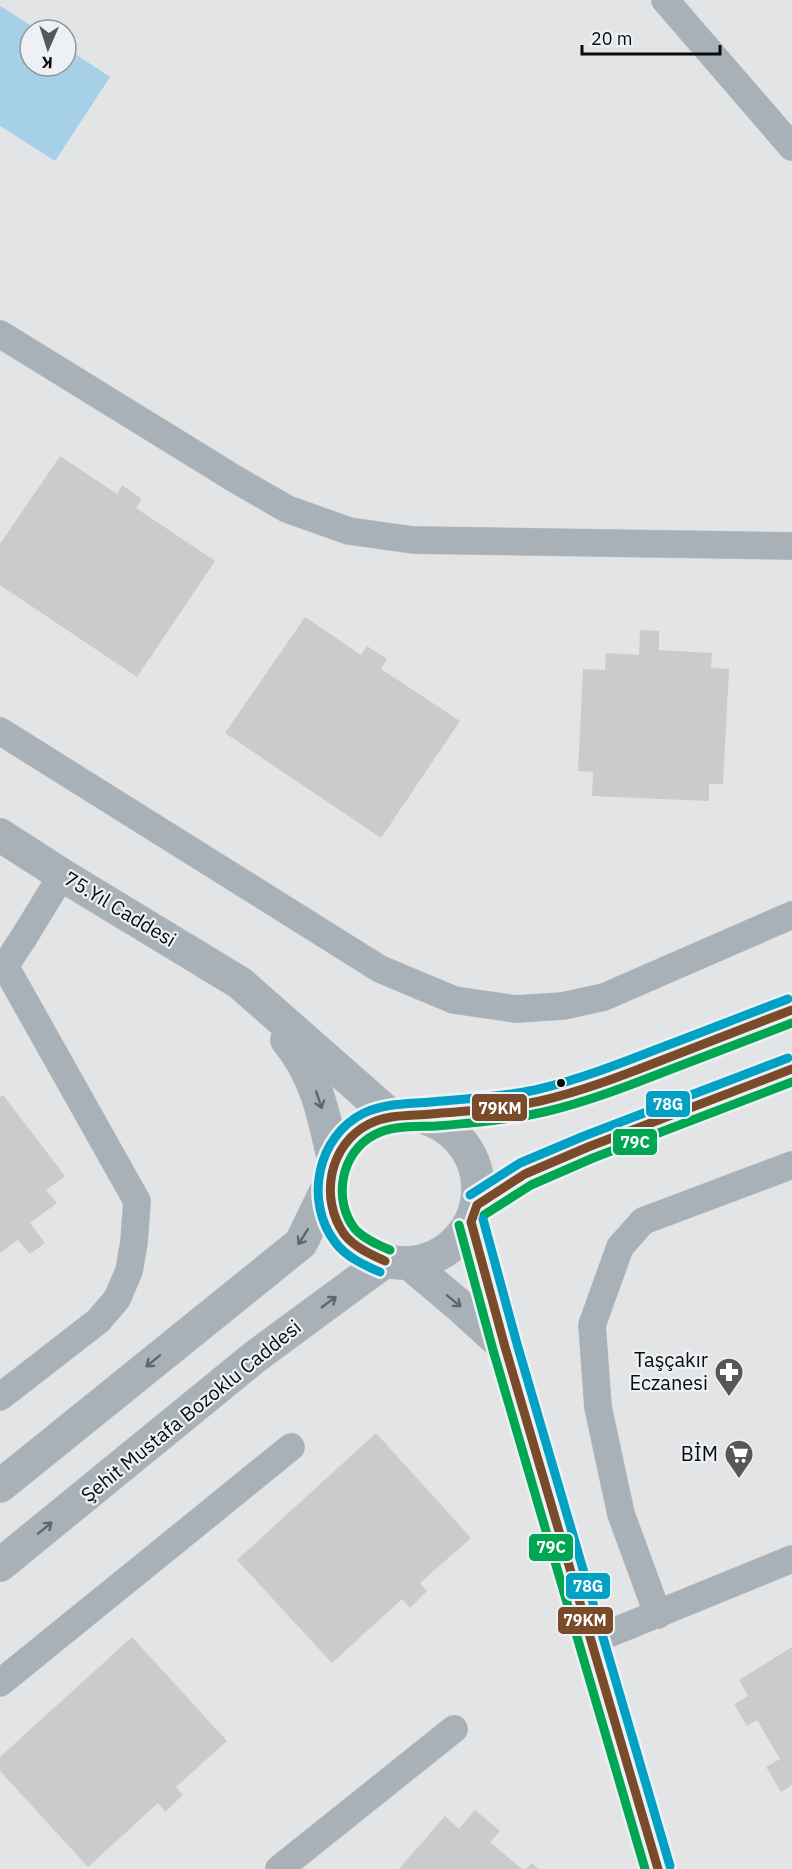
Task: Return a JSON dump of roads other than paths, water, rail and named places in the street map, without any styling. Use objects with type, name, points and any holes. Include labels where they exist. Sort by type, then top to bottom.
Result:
[{"type":"street","name":"75.Yıl Caddesi","points":[[0,835],[240,983],[403,1115]]},
{"type":"street","name":"75.Yıl Caddesi","points":[[240,983],[293,1047],[311,1076],[322,1105],[332,1173]]},
{"type":"street","points":[[0,1486],[301,1243],[348,1139],[366,1125],[403,1115],[489,1109],[540,1101],[614,1079],[792,1010]]},
{"type":"street","points":[[397,1262],[433,1258],[453,1246],[474,1213],[525,1174],[588,1147],[792,1069]]},
{"type":"street","points":[[403,1115],[438,1123],[458,1138],[472,1158],[478,1181],[474,1213],[505,1347],[658,1869]]},
{"type":"street","points":[[332,1173],[332,1211],[343,1233],[362,1251],[397,1262],[460,1306],[505,1347]]},
{"type":"street","name":"Şehit Mustafa Bozoklu Caddesi","points":[[0,1565],[256,1356],[397,1262]]},
{"type":"lane","points":[[666,0],[792,147]]},
{"type":"lane","points":[[0,334],[287,509],[349,531],[413,540],[792,546]]},
{"type":"lane","points":[[0,731],[380,969],[454,1000],[516,1009],[562,1006],[604,997],[792,915]]},
{"type":"lane","points":[[0,1397],[98,1321],[117,1299],[129,1271],[134,1242],[137,1201],[3,969],[62,875]]},
{"type":"lane","points":[[658,1615],[621,1514],[598,1407],[592,1325],[620,1247],[643,1221],[792,1165]]},
{"type":"lane","points":[[0,1683],[291,1448]]},
{"type":"lane","points":[[591,1641],[792,1559]]},
{"type":"lane","points":[[279,1869],[454,1729]]},
{"type":"place","name":"Taşçakır Eczanesi","points":[[729,1398]]},
{"type":"place","name":"BİM","points":[[739,1480]]}]
